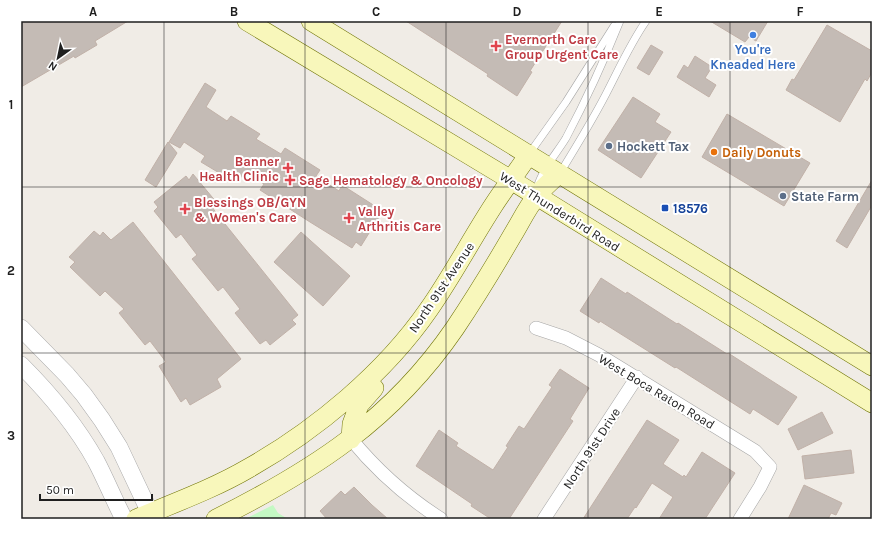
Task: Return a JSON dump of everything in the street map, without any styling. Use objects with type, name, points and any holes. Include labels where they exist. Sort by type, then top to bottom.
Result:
[{"type":"main road","name":"West Thunderbird Road","points":[[247,21],[511,180],[872,403]]},
{"type":"main road","points":[[311,21],[872,366]]},
{"type":"main road","name":"North 91st Avenue","points":[[147,517],[241,472],[293,441],[343,402],[384,363],[429,310],[494,205],[529,154]]},
{"type":"main road","points":[[216,519],[267,493],[311,467],[351,439],[409,387],[454,329],[536,196],[554,170]]},
{"type":"main road","points":[[351,439],[352,424],[356,411],[359,405],[373,390],[384,363]]},
{"type":"street","points":[[21,328],[67,375],[102,420],[119,447],[147,517]]},
{"type":"street","name":"West Boca Raton Road","points":[[536,328],[566,338],[599,355],[637,377],[754,451],[770,467],[760,487],[740,519]]},
{"type":"street","points":[[21,365],[59,406],[77,431],[96,462],[124,519]]},
{"type":"street","name":"North 91st Drive","points":[[544,519],[637,377]]},
{"type":"street","points":[[351,439],[401,491],[417,504],[441,519]]},
{"type":"lane","name":"North 91st Avenue","points":[[529,154],[566,102],[619,21]]},
{"type":"lane","points":[[554,170],[562,144],[580,112],[607,54],[619,21]]},
{"type":"lane","points":[[554,170],[576,147],[605,95],[636,34],[646,21]]},
{"type":"green space","points":[[273,505],[278,513],[288,519],[245,519]]},
{"type":"building","points":[[21,21],[128,21],[95,41],[97,45],[75,58],[74,56],[21,87]]},
{"type":"building","name":"Evernorth Care Group Urgent Care","points":[[406,21],[562,21],[530,71],[532,72],[517,96],[487,76],[488,74]]},
{"type":"building","points":[[710,21],[768,21],[756,41],[749,37],[745,42]]},
{"type":"building","points":[[827,25],[872,51],[872,72],[867,81],[865,79],[840,122],[786,90],[792,79],[794,80]]},
{"type":"building","points":[[651,45],[663,52],[649,75],[637,68]]},
{"type":"building","points":[[695,56],[712,67],[705,78],[716,85],[709,97],[677,77],[684,65],[688,68]]},
{"type":"building","points":[[205,83],[216,90],[206,107],[227,121],[231,116],[260,134],[256,139],[281,154],[285,148],[320,170],[316,176],[339,191],[342,185],[378,208],[374,213],[379,217],[361,246],[356,242],[352,248],[260,190],[264,184],[244,171],[240,179],[234,175],[231,180],[201,162],[205,156],[184,142],[180,148],[169,142]]},
{"type":"building","points":[[633,97],[660,114],[655,122],[671,132],[641,178],[598,150]]},
{"type":"building","points":[[727,114],[810,163],[784,206],[702,157]]},
{"type":"building","points":[[168,142],[177,153],[156,187],[145,180]]},
{"type":"building","points":[[193,174],[217,203],[212,207],[217,214],[298,315],[292,320],[296,324],[270,345],[266,340],[260,344],[235,313],[240,309],[223,287],[218,291],[192,259],[197,255],[181,234],[176,238],[154,211],[158,207],[154,202],[186,176],[189,180]]},
{"type":"building","points":[[872,180],[872,205],[847,248],[836,241]]},
{"type":"building","points":[[133,222],[241,359],[217,379],[221,387],[190,405],[186,398],[181,402],[159,366],[166,362],[150,341],[145,345],[119,313],[124,309],[105,291],[100,296],[70,267],[75,262],[69,257],[94,231],[100,236],[103,232],[111,240]]},
{"type":"building","points":[[301,232],[350,276],[323,306],[274,262]]},
{"type":"building","points":[[601,278],[626,294],[627,292],[727,354],[728,353],[797,397],[778,425],[753,409],[750,414],[676,367],[675,368],[600,321],[599,323],[580,311]]},
{"type":"building","points":[[560,369],[589,388],[570,419],[573,421],[509,519],[491,519],[471,506],[472,504],[416,466],[439,430],[458,443],[456,446],[493,470],[508,447],[506,446],[519,426],[524,429],[552,387],[549,385]]},
{"type":"building","points":[[822,412],[833,433],[798,450],[788,429]]},
{"type":"building","points":[[647,420],[679,440],[663,464],[683,477],[684,475],[686,477],[702,452],[735,473],[705,519],[659,519],[673,497],[652,483],[627,519],[583,519]]},
{"type":"building","points":[[851,450],[854,473],[805,479],[802,456]]},
{"type":"building","points":[[804,485],[842,503],[836,515],[831,513],[828,519],[788,519]]},
{"type":"building","points":[[354,487],[388,519],[327,519],[320,511],[341,491],[345,495]]},
{"type":"place","name":"You're Kneaded Here","points":[[753,35]]},
{"type":"place","name":"Evernorth Care Group Urgent Care","points":[[496,46]]},
{"type":"place","name":"Hockett Tax","points":[[609,146]]},
{"type":"place","name":"Daily Donuts","points":[[714,152]]},
{"type":"place","name":"Banner Health Clinic","points":[[288,168]]},
{"type":"place","name":"Sage Hematology & Oncology","points":[[290,180]]},
{"type":"place","name":"State Farm","points":[[783,196]]},
{"type":"place","name":"18576","points":[[665,208]]},
{"type":"place","name":"Blessings OB/GYN & Women's Care","points":[[185,209]]},
{"type":"place","name":"Valley Arthritis Care","points":[[349,218]]}]
